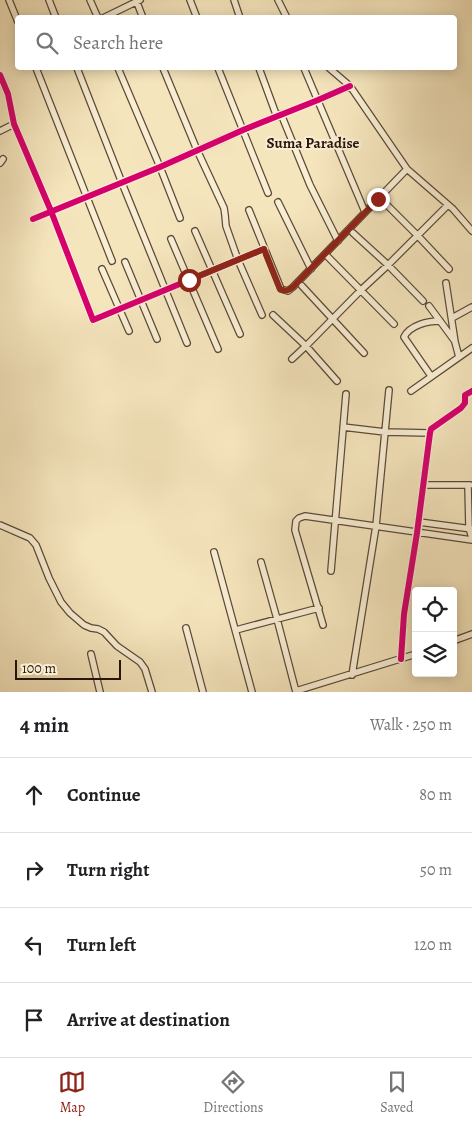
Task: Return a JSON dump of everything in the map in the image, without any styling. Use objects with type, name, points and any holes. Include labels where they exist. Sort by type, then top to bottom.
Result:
[{"type":"street","points":[[8,0],[15,15]]},
{"type":"street","points":[[49,0],[55,15]]},
{"type":"street","points":[[90,0],[97,15]]},
{"type":"street","points":[[109,15],[137,0],[142,15]]},
{"type":"street","points":[[190,0],[196,15]]},
{"type":"street","points":[[234,0],[239,15]]},
{"type":"street","points":[[278,0],[286,15]]},
{"type":"street","points":[[37,70],[112,261]]},
{"type":"street","points":[[78,70],[187,343]]},
{"type":"street","points":[[119,70],[180,218]]},
{"type":"street","points":[[164,70],[197,150],[224,208],[226,228],[262,315]]},
{"type":"street","points":[[219,70],[268,192]]},
{"type":"street","points":[[260,70],[310,186],[338,240]]},
{"type":"street","points":[[305,70],[366,212]]},
{"type":"street","points":[[331,70],[350,86],[407,168],[448,205],[472,231]]},
{"type":"street","points":[[0,75],[8,94],[14,124],[51,211],[93,320],[264,249]]},
{"type":"street","points":[[33,219],[350,86]]},
{"type":"street","points":[[0,131],[14,124]]},
{"type":"street","points":[[249,210],[280,289],[288,290],[311,269],[407,168]]},
{"type":"street","points":[[383,201],[449,269]]},
{"type":"street","points":[[278,202],[311,269]]},
{"type":"street","points":[[292,359],[448,205]]},
{"type":"street","points":[[195,232],[240,334]]},
{"type":"street","points":[[353,233],[423,301]]},
{"type":"street","points":[[171,239],[218,349]]},
{"type":"street","points":[[328,257],[394,324]]},
{"type":"street","points":[[125,262],[157,339]]},
{"type":"street","points":[[102,269],[129,330]]},
{"type":"street","points":[[446,284],[459,357]]},
{"type":"street","points":[[302,286],[364,353]]},
{"type":"street","points":[[429,306],[455,342]]},
{"type":"street","points":[[452,318],[472,306]]},
{"type":"street","points":[[273,315],[306,346],[338,381]]},
{"type":"street","points":[[431,376],[404,337],[407,331],[424,323],[440,321]]},
{"type":"street","points":[[411,391],[472,348]]},
{"type":"street","points":[[352,674],[376,526],[389,390]]},
{"type":"street","points":[[401,659],[404,614],[419,522],[430,433],[432,429],[461,408],[465,403],[465,395],[472,391]]},
{"type":"street","points":[[331,571],[346,394]]},
{"type":"street","points":[[343,427],[385,432],[430,433]]},
{"type":"street","points":[[323,625],[295,530],[296,521],[305,516],[417,533],[472,539],[470,528],[470,485],[424,485]]},
{"type":"street","points":[[419,522],[470,528]]},
{"type":"street","points":[[0,525],[30,538],[36,545],[61,602],[84,625],[104,632],[117,646],[140,662],[145,669],[152,692]]},
{"type":"street","points":[[214,552],[252,692]]},
{"type":"street","points":[[262,562],[296,692],[412,655]]},
{"type":"street","points":[[236,630],[318,608]]},
{"type":"street","points":[[186,628],[203,692]]},
{"type":"street","points":[[457,640],[472,634]]},
{"type":"street","points":[[90,654],[100,692]]},
{"type":"cycle path","points":[[0,75],[8,94],[14,124],[51,211],[93,320],[264,249]]},
{"type":"cycle path","points":[[33,219],[350,86]]},
{"type":"cycle path","points":[[401,659],[404,614],[431,429],[461,408],[465,403],[465,395],[472,391]]},
{"type":"district","name":"Suma Paradise","points":[[313,143]]},
{"type":"route","points":[[189,280],[264,249],[280,289],[286,291],[293,287],[378,199]]}]
